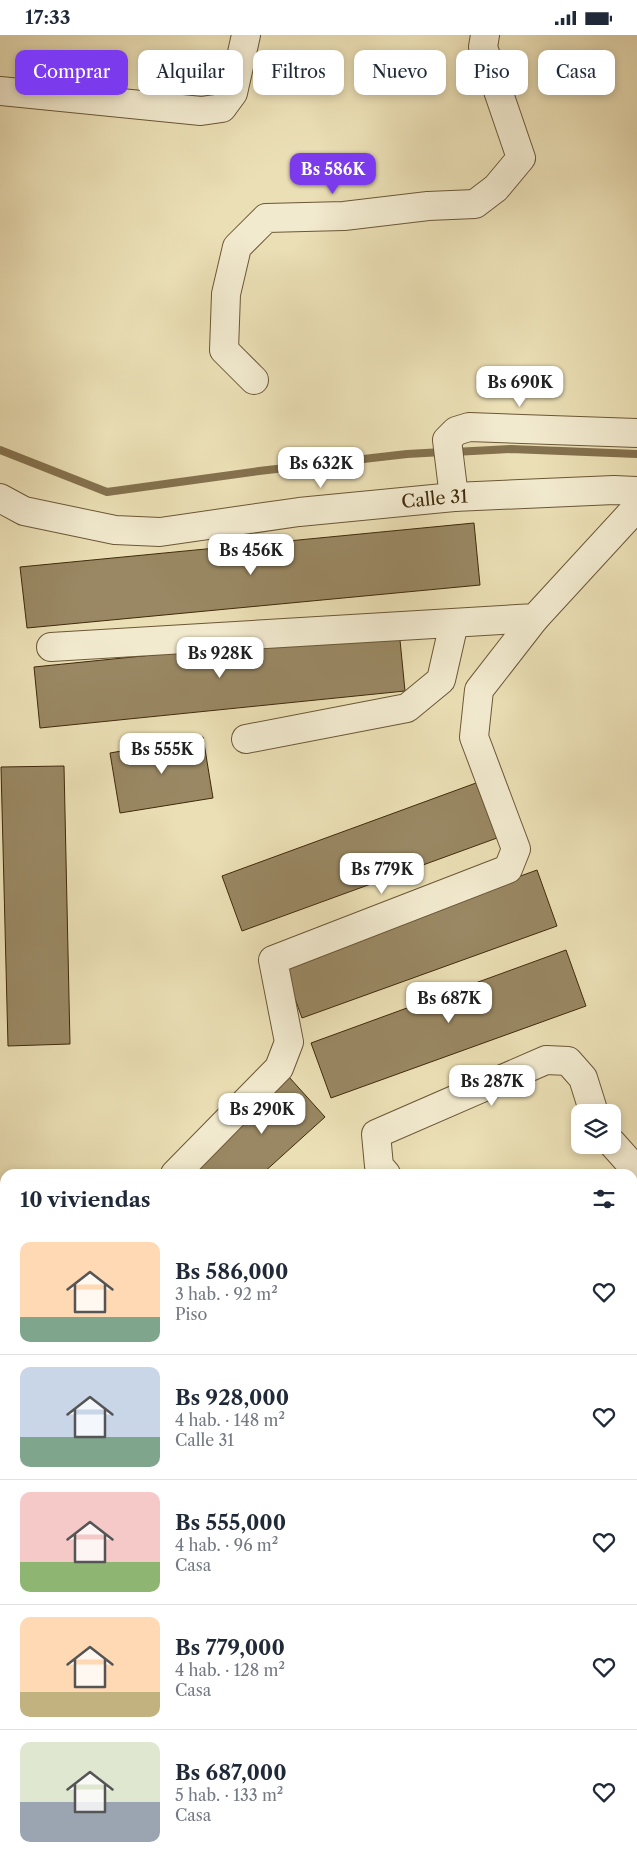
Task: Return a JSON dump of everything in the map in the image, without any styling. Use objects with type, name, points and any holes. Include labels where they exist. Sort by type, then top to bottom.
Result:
[{"type":"street","points":[[0,91],[201,111],[222,108],[233,93],[246,35]]},
{"type":"street","points":[[254,380],[224,350],[226,294],[236,247],[266,218],[344,216],[428,206],[475,204],[496,188],[521,158],[483,47],[485,35]]},
{"type":"street","points":[[450,472],[447,440],[456,431],[469,427],[637,433]]},
{"type":"street","name":"Calle 31","points":[[0,498],[24,511],[115,531],[160,532],[299,512],[450,472],[637,491]]},
{"type":"street","points":[[180,1169],[279,1067],[289,1042],[273,960],[508,869],[516,849],[474,737],[480,690],[535,618],[637,507]]},
{"type":"street","points":[[51,647],[535,618]]},
{"type":"street","points":[[246,739],[407,708],[441,680],[454,623]]},
{"type":"street","points":[[382,1169],[379,1166],[376,1134],[546,1060],[568,1061],[583,1078],[591,1104]]},
{"type":"street","points":[[621,1153],[635,1169]]},
{"type":"building","points":[[474,523],[480,585],[27,628],[20,567]]},
{"type":"building","points":[[399,630],[405,691],[40,728],[34,667]]},
{"type":"building","points":[[203,737],[213,798],[120,813],[110,753]]},
{"type":"building","points":[[64,766],[70,1044],[8,1046],[1,767]]},
{"type":"building","points":[[476,783],[497,838],[242,931],[222,876]]},
{"type":"building","points":[[537,870],[557,926],[302,1018],[282,963]]},
{"type":"building","points":[[566,950],[586,1006],[331,1098],[311,1043]]},
{"type":"building","points":[[289,1077],[325,1117],[268,1169],[188,1169]]},
{"type":"waterway","points":[[454,452],[511,449],[637,454]]},
{"type":"waterway","points":[[0,450],[107,492],[259,471],[407,454],[443,452]]}]
